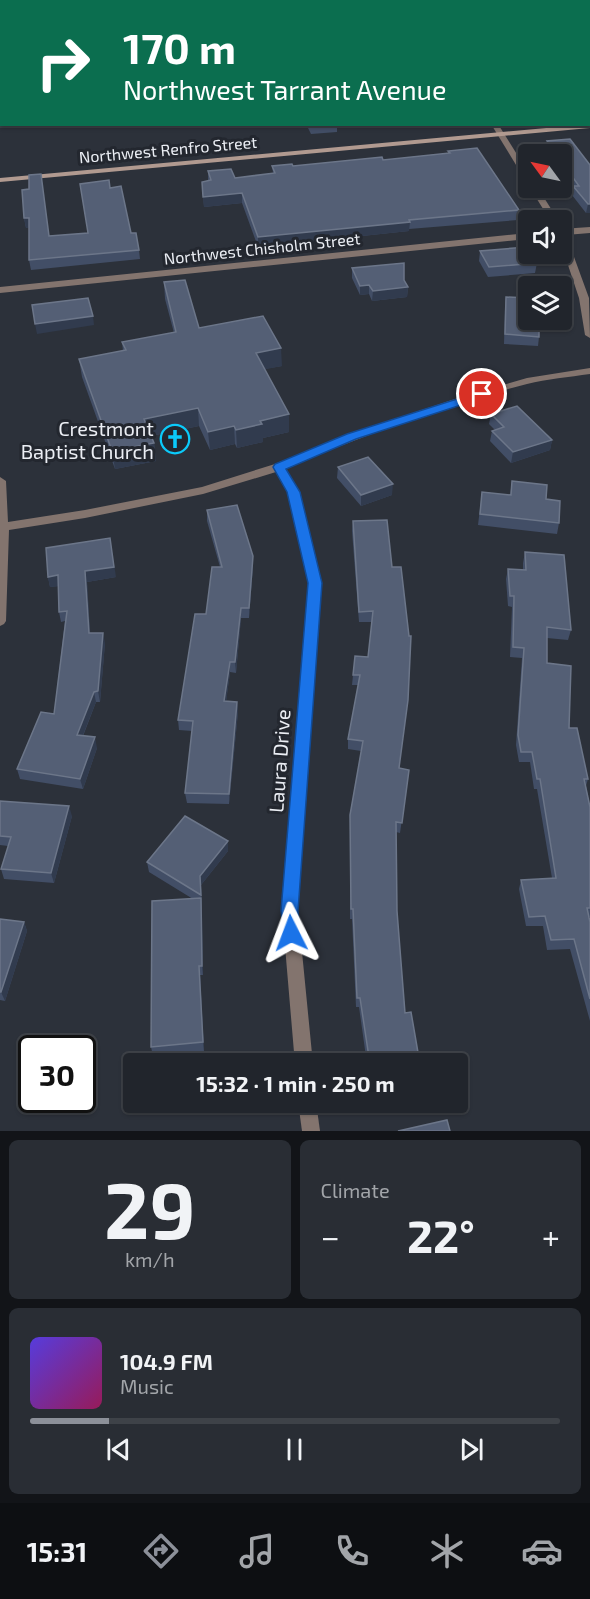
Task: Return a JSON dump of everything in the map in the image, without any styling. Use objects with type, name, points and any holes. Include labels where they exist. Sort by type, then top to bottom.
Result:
[{"type":"main road","name":"Northwest Renfro Street","points":[[0,180],[590,126]]},
{"type":"street","points":[[495,126],[518,162]]},
{"type":"street","points":[[572,232],[590,230]]},
{"type":"street","name":"Northwest Chisholm Street","points":[[0,290],[518,238]]},
{"type":"street","points":[[572,264],[584,298],[590,335]]},
{"type":"street","points":[[1,526],[85,514],[203,490],[279,467],[351,437],[459,401],[527,381],[590,371]]},
{"type":"street","name":"Laura Drive","points":[[279,467],[294,492],[315,583],[290,911],[303,1053]]},
{"type":"street","points":[[0,481],[0,621]]},
{"type":"street","points":[[309,1113],[311,1131]]},
{"type":"building","points":[[570,139],[590,165],[590,204],[573,186],[579,186],[572,176],[572,144],[549,144],[547,141]]},
{"type":"building","points":[[477,148],[519,210],[258,237],[242,193],[203,197],[202,182],[211,180],[208,171],[231,169],[235,178],[275,173],[272,166],[382,157],[383,160],[450,153],[448,151]]},
{"type":"building","points":[[41,174],[49,236],[88,233],[80,184],[109,180],[110,188],[121,186],[131,233],[136,233],[139,250],[29,260],[29,218],[24,218],[22,190],[29,189],[29,175]]},
{"type":"building","points":[[518,248],[518,264],[525,264],[489,267],[480,251]]},
{"type":"building","points":[[404,263],[404,280],[408,287],[373,291],[369,285],[360,286],[352,268]]},
{"type":"building","points":[[185,280],[199,328],[263,316],[281,348],[256,353],[289,414],[236,430],[234,426],[208,432],[198,408],[144,419],[154,443],[112,451],[79,359],[126,350],[122,342],[176,332],[164,282]]},
{"type":"building","points":[[506,297],[518,298],[518,330],[539,330],[539,337],[505,334]]},
{"type":"building","points":[[88,298],[93,316],[35,324],[32,305]]},
{"type":"building","points":[[517,406],[552,440],[513,452],[492,431],[504,427],[491,414]]},
{"type":"building","points":[[368,457],[393,484],[361,495],[338,467]]},
{"type":"building","points":[[512,481],[547,485],[546,499],[560,501],[559,523],[480,514],[482,492],[511,495]]},
{"type":"building","points":[[237,505],[253,556],[249,608],[241,608],[235,662],[230,662],[224,701],[237,702],[229,794],[185,793],[193,721],[178,720],[195,614],[206,614],[212,567],[222,567],[207,510]]},
{"type":"building","points":[[387,520],[392,567],[401,567],[409,636],[411,636],[408,700],[399,768],[409,770],[402,823],[396,822],[397,911],[405,1013],[411,1012],[418,1053],[368,1053],[360,998],[357,998],[353,909],[351,909],[350,815],[363,741],[348,739],[360,675],[353,675],[355,656],[368,657],[373,611],[359,612],[353,521]]},
{"type":"building","points":[[110,538],[114,567],[85,571],[89,633],[103,633],[98,691],[94,692],[77,735],[95,737],[80,779],[17,769],[41,712],[54,714],[67,611],[59,612],[58,575],[48,577],[46,548]]},
{"type":"building","points":[[525,552],[564,555],[571,630],[547,627],[547,663],[571,666],[569,728],[577,728],[588,779],[584,779],[590,807],[590,908],[587,908],[590,922],[590,999],[574,939],[551,940],[545,916],[529,917],[521,880],[556,878],[540,779],[537,779],[532,752],[521,752],[518,735],[524,648],[513,647],[514,596],[510,596],[508,569],[526,570]]},
{"type":"building","points":[[0,801],[69,806],[51,873],[1,869],[11,837],[0,836]]},
{"type":"building","points":[[185,816],[228,841],[200,876],[201,895],[147,862]]},
{"type":"building","points":[[201,898],[202,966],[199,966],[203,1042],[151,1047],[152,901]]},
{"type":"building","points":[[0,919],[24,922],[1,992],[0,992]]},
{"type":"building","points":[[447,1120],[450,1131],[398,1131]]},
{"type":"place","name":"Crestmont Baptist Church","points":[[175,439]]},
{"type":"route","points":[[291,933],[290,911],[315,583],[294,492],[279,467],[351,437],[482,394]]}]
